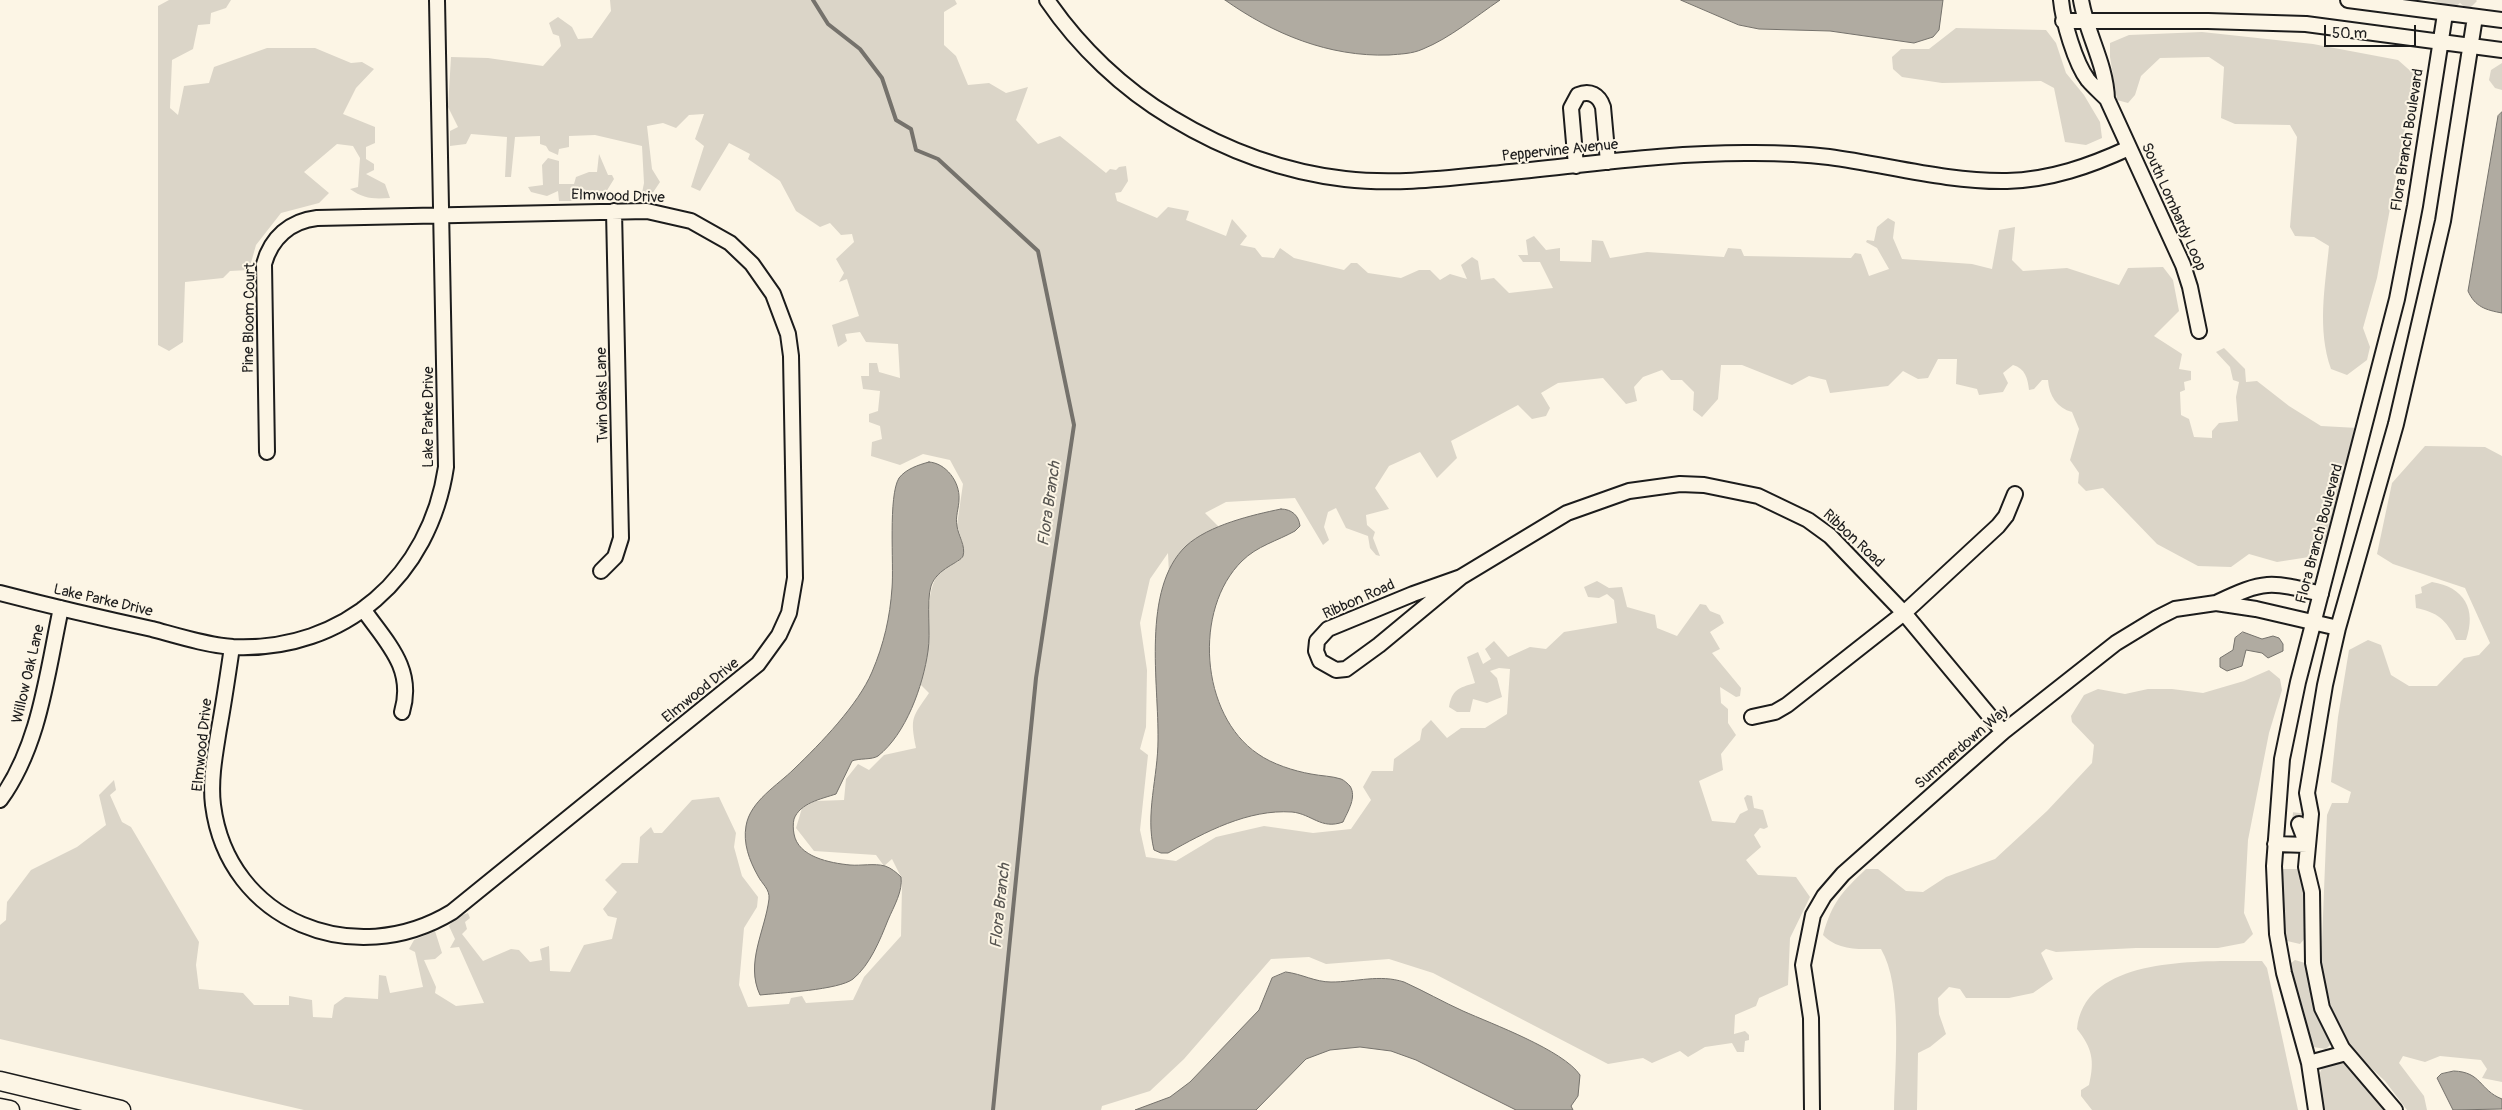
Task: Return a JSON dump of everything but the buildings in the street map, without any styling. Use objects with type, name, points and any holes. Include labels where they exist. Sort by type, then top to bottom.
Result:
[{"type":"main road","points":[[0,1081],[121,1110]]},
{"type":"main road","points":[[0,1108],[10,1110]]},
{"type":"street","name":"Lake Parke Drive","points":[[0,593],[232,647],[269,646],[290,642],[331,628],[363,609],[383,593],[410,562],[430,526],[443,487],[447,446],[437,0]]},
{"type":"street","name":"Peppervine Avenue","points":[[1047,0],[1076,38],[1102,64],[1160,111],[1218,143],[1288,168],[1346,179],[1392,182],[1420,181],[1608,162],[1752,153],[1797,154],[1975,180],[2009,181],[2043,177],[2070,171],[2129,148]]},
{"type":"street","points":[[2348,0],[2502,20]]},
{"type":"street","name":"South Lombardy Loop","points":[[2081,1],[2102,62],[2107,83],[2107,99]]},
{"type":"street","name":"South Lombardy Loop","points":[[2061,3],[2063,21],[2087,79],[2107,99],[2183,265],[2190,287],[2199,331]]},
{"type":"street","name":"Flora Branch Boulevard","points":[[2316,1110],[2309,1063],[2284,973],[2277,934],[2274,900],[2275,844],[2282,759],[2287,725],[2397,299],[2417,196],[2445,14]]},
{"type":"street","points":[[2307,845],[2299,818],[2307,793],[2325,685],[2338,628],[2396,424],[2443,221],[2471,46],[2468,16]]},
{"type":"street","points":[[2063,21],[2297,24],[2502,50]]},
{"type":"street","points":[[1576,166],[1571,108],[1578,95],[1584,92],[1593,94],[1601,100],[1608,162]]},
{"type":"street","name":"Twin Oaks Lane","points":[[601,571],[615,557],[622,538],[614,211]]},
{"type":"street","name":"Elmwood Drive","points":[[232,647],[212,786],[216,821],[228,854],[250,888],[280,914],[318,931],[362,938],[395,935],[420,928],[452,912],[758,664],[779,635],[789,613],[795,578],[791,356],[782,314],[773,294],[752,264],[718,234],[691,221],[647,211],[442,215]]},
{"type":"street","name":"Pine Bloom Court","points":[[266,452],[263,272],[266,256],[274,241],[286,229],[309,219],[442,215]]},
{"type":"street","name":"Ribbon Road","points":[[1461,577],[1413,594],[1328,629],[1317,642],[1316,651],[1320,662],[1336,670],[1346,669],[1413,618],[1461,577],[1567,513],[1629,491],[1652,486],[1704,484],[1758,496],[1808,520],[1847,552],[1904,613],[2003,732]]},
{"type":"street","points":[[1752,716],[1775,712],[1787,705],[1904,613],[1998,526],[2006,516],[2015,494]]},
{"type":"street","points":[[2216,603],[2254,586],[2267,583],[2283,584],[2321,594]]},
{"type":"street","name":"Summerdown Way","points":[[1812,1110],[1811,1018],[1803,965],[1813,915],[1824,896],[1843,874],[2003,732],[2138,628],[2175,610],[2216,603],[2256,609],[2338,628]]},
{"type":"street","name":"Willow Oak Lane","points":[[0,800],[10,786],[28,748],[62,608]]},
{"type":"street","points":[[363,609],[400,662],[405,676],[406,692],[402,712]]},
{"type":"street","points":[[2307,793],[2311,814],[2306,867],[2312,892],[2313,963],[2316,986],[2331,1030],[2346,1053],[2395,1110]]},
{"type":"street","points":[[2275,844],[2307,845]]},
{"type":"street","points":[[2309,1063],[2346,1053]]},
{"type":"shaded area","points":[[169,0],[231,0],[226,8],[211,13],[210,24],[198,25],[193,49],[172,60],[170,108],[178,115],[184,86],[209,83],[214,67],[267,48],[315,48],[351,63],[362,62],[374,69],[356,88],[343,114],[375,127],[375,143],[366,147],[366,159],[374,164],[374,170],[366,174],[385,184],[390,198],[369,198],[350,189],[358,187],[360,158],[353,146],[337,144],[304,172],[329,193],[319,203],[281,213],[256,245],[249,270],[230,271],[223,278],[185,282],[183,342],[169,351],[158,345],[158,6]]},
{"type":"shaded area","points":[[610,0],[955,0],[957,4],[944,12],[944,45],[956,56],[968,85],[989,83],[1006,93],[1028,87],[1016,120],[1038,144],[1060,136],[1106,173],[1110,169],[1116,170],[1119,167],[1126,166],[1128,181],[1121,192],[1115,193],[1117,201],[1157,218],[1168,207],[1189,211],[1186,220],[1226,236],[1232,219],[1247,236],[1240,245],[1255,248],[1262,257],[1274,258],[1280,248],[1294,258],[1344,270],[1351,263],[1357,263],[1368,273],[1401,278],[1419,270],[1430,270],[1440,280],[1450,274],[1467,279],[1461,265],[1472,257],[1478,261],[1481,280],[1494,278],[1509,293],[1553,288],[1540,262],[1523,262],[1518,255],[1528,255],[1526,240],[1534,236],[1546,250],[1560,248],[1560,261],[1591,262],[1592,240],[1603,241],[1610,258],[1647,252],[1724,257],[1728,248],[1741,249],[1744,256],[1851,258],[1855,253],[1861,254],[1869,276],[1889,269],[1877,248],[1866,242],[1867,240],[1874,241],[1877,227],[1888,218],[1895,222],[1893,238],[1902,259],[1972,264],[1992,269],[1999,230],[2015,227],[2012,260],[2023,271],[2067,268],[2119,285],[2128,268],[2163,267],[2173,280],[2179,311],[2154,336],[2182,354],[2179,369],[2191,371],[2191,380],[2184,382],[2185,390],[2180,392],[2181,415],[2189,419],[2194,437],[2212,438],[2212,431],[2219,423],[2238,421],[2236,397],[2239,382],[2233,380],[2230,367],[2216,352],[2224,348],[2245,369],[2246,382],[2257,381],[2289,406],[2321,426],[2358,428],[2328,540],[2309,557],[2277,562],[2249,554],[2231,567],[2198,566],[2157,544],[2103,488],[2086,491],[2078,483],[2079,473],[2070,460],[2079,429],[2072,412],[2062,408],[2052,396],[2048,380],[2042,380],[2034,389],[2029,390],[2025,374],[2017,366],[2013,365],[2003,373],[2008,383],[2003,392],[1979,395],[1977,389],[1956,384],[1957,359],[1938,359],[1928,378],[1918,379],[1903,371],[1888,386],[1830,393],[1826,380],[1809,376],[1792,385],[1742,365],[1721,365],[1718,399],[1702,417],[1693,410],[1694,392],[1682,380],[1671,380],[1662,370],[1643,377],[1634,387],[1637,401],[1626,404],[1603,378],[1558,383],[1541,393],[1550,408],[1546,416],[1532,419],[1518,405],[1451,441],[1457,458],[1437,478],[1420,452],[1389,466],[1375,488],[1389,509],[1366,515],[1367,525],[1375,532],[1373,538],[1380,556],[1376,555],[1370,548],[1368,536],[1346,528],[1336,508],[1328,512],[1324,527],[1329,540],[1323,545],[1295,498],[1226,502],[1205,513],[1219,527],[1189,546],[1178,557],[1169,574],[1168,553],[1150,579],[1140,623],[1147,670],[1146,727],[1140,749],[1148,755],[1140,830],[1146,857],[1176,861],[1216,837],[1264,826],[1313,833],[1351,829],[1371,800],[1363,787],[1372,771],[1393,771],[1394,759],[1420,740],[1422,729],[1431,720],[1447,738],[1461,728],[1485,728],[1507,714],[1510,669],[1499,668],[1490,671],[1497,678],[1502,697],[1487,703],[1473,699],[1470,712],[1457,712],[1449,707],[1452,697],[1457,690],[1475,683],[1467,657],[1478,652],[1483,664],[1491,659],[1485,649],[1494,641],[1508,657],[1530,647],[1546,649],[1564,632],[1617,623],[1614,600],[1607,594],[1599,598],[1588,597],[1584,587],[1597,581],[1609,588],[1622,587],[1627,607],[1655,615],[1657,628],[1677,636],[1700,604],[1706,605],[1710,611],[1720,615],[1724,623],[1710,632],[1720,649],[1712,653],[1741,688],[1740,696],[1736,697],[1720,687],[1721,703],[1728,709],[1728,723],[1736,735],[1721,754],[1723,770],[1699,781],[1712,821],[1735,823],[1740,814],[1748,810],[1744,798],[1747,795],[1752,796],[1754,808],[1763,810],[1768,827],[1760,828],[1754,835],[1761,847],[1746,860],[1758,875],[1796,877],[1810,897],[1790,938],[1788,985],[1759,998],[1756,1006],[1735,1015],[1734,1034],[1745,1031],[1749,1035],[1749,1040],[1745,1041],[1744,1052],[1737,1052],[1732,1043],[1705,1047],[1688,1057],[1680,1051],[1652,1063],[1643,1058],[1608,1064],[1433,973],[1389,959],[1326,964],[1309,957],[1271,959],[1184,1059],[1150,1091],[1102,1106],[1101,1110],[304,1110],[0,1039],[0,925],[6,920],[7,902],[31,870],[77,847],[106,825],[99,795],[114,780],[116,790],[110,795],[122,822],[131,827],[199,942],[196,965],[199,989],[243,993],[254,1005],[289,1005],[289,996],[312,1000],[313,1017],[332,1018],[334,1005],[345,997],[378,999],[379,975],[386,976],[390,993],[423,987],[415,952],[409,949],[414,940],[435,931],[442,953],[435,959],[424,960],[436,987],[435,993],[456,1006],[484,1003],[459,947],[450,948],[455,939],[449,926],[454,918],[468,913],[470,918],[465,922],[467,929],[462,934],[483,961],[511,949],[519,950],[530,962],[542,960],[540,949],[549,946],[550,971],[570,972],[584,945],[612,939],[617,918],[608,916],[603,909],[617,892],[605,880],[622,863],[638,863],[640,837],[651,827],[654,833],[662,833],[692,800],[719,797],[736,833],[734,847],[742,876],[758,897],[757,907],[744,928],[739,985],[748,1007],[789,1004],[791,998],[802,996],[806,1003],[853,1000],[864,977],[901,936],[902,885],[901,877],[892,859],[884,866],[876,855],[814,851],[796,828],[802,808],[815,801],[844,800],[846,779],[858,764],[869,770],[884,755],[916,748],[913,730],[914,718],[929,693],[920,684],[925,667],[929,639],[930,598],[938,575],[946,567],[958,562],[963,544],[957,525],[963,484],[950,460],[923,454],[900,465],[871,456],[872,442],[882,439],[880,426],[869,422],[869,414],[878,411],[880,391],[863,389],[861,376],[869,376],[869,363],[877,363],[879,372],[900,378],[898,344],[866,342],[860,332],[845,334],[847,341],[838,347],[832,325],[859,316],[847,279],[839,282],[844,273],[836,259],[854,242],[852,234],[841,235],[830,223],[820,227],[796,211],[780,181],[748,159],[750,154],[729,143],[700,191],[691,187],[704,146],[695,139],[704,114],[689,115],[676,128],[663,123],[647,126],[652,169],[660,182],[650,197],[642,193],[644,183],[642,146],[595,135],[569,136],[569,147],[559,149],[558,155],[540,144],[540,136],[515,137],[511,177],[505,177],[507,137],[471,134],[466,144],[450,146],[450,131],[458,127],[448,107],[451,57],[488,58],[543,66],[561,46],[559,36],[553,34],[549,23],[558,17],[572,27],[578,39],[592,38],[611,11]]},
{"type":"shaded area","points":[[1225,0],[1500,0],[1453,33],[1423,49],[1406,54],[1367,55],[1345,52],[1302,41],[1262,23]]},
{"type":"shaded area","points":[[1681,0],[1943,0],[1939,30],[1933,37],[1914,43],[1830,31],[1759,29],[1739,25]]},
{"type":"shaded area","points":[[2431,0],[2477,1],[2471,7],[2466,8],[2460,3],[2455,7]]},
{"type":"shaded area","points":[[1956,28],[2046,30],[2056,43],[2066,73],[2084,95],[2100,122],[2102,138],[2086,145],[2065,142],[2054,88],[2041,81],[1942,83],[1902,77],[1893,69],[1892,57],[1901,49],[1929,49]]},
{"type":"shaded area","points":[[2202,32],[2313,44],[2398,60],[2415,75],[2377,278],[2363,328],[2370,347],[2367,360],[2347,375],[2331,369],[2324,339],[2323,308],[2329,246],[2314,237],[2295,236],[2290,227],[2297,137],[2290,125],[2235,124],[2221,118],[2224,67],[2209,57],[2160,58],[2141,76],[2135,95],[2128,103],[2117,100],[2110,57],[2110,43],[2129,35]]},
{"type":"shaded area","points":[[2502,63],[2502,90],[2495,88],[2489,80],[2491,70]]},
{"type":"shaded area","points":[[2502,112],[2502,313],[2482,307],[2474,301],[2468,291],[2498,116]]},
{"type":"shaded area","points":[[599,154],[608,175],[612,175],[614,179],[606,192],[607,198],[594,201],[590,193],[578,193],[573,201],[559,201],[558,191],[547,196],[531,192],[528,187],[543,185],[542,165],[548,158],[559,161],[559,184],[574,184],[576,177],[589,172],[597,172]]},
{"type":"shaded area","points":[[2425,446],[2485,447],[2502,456],[2502,1082],[2482,1078],[2487,1069],[2481,1060],[2440,1056],[2425,1062],[2403,1056],[2399,1063],[2424,1096],[2427,1110],[2407,1110],[2385,1081],[2356,1054],[2336,1024],[2321,967],[2327,815],[2332,803],[2348,803],[2351,792],[2331,782],[2338,717],[2349,650],[2368,640],[2381,645],[2391,675],[2409,686],[2437,686],[2464,658],[2479,655],[2490,643],[2465,588],[2393,564],[2377,554],[2392,483]]},
{"type":"shaded area","points":[[929,462],[941,466],[951,474],[957,486],[959,499],[957,523],[964,552],[961,559],[943,570],[931,586],[926,665],[912,708],[888,747],[878,756],[852,761],[836,794],[806,805],[797,814],[793,824],[797,842],[808,853],[842,864],[881,865],[887,867],[901,877],[899,893],[874,952],[865,967],[853,979],[835,986],[760,995],[756,983],[755,959],[769,895],[749,858],[745,839],[746,826],[753,809],[759,801],[827,736],[866,685],[880,651],[890,609],[892,588],[892,514],[896,487],[899,478],[905,472]]},
{"type":"shaded area","points":[[1281,509],[1288,510],[1294,514],[1300,526],[1295,531],[1254,551],[1242,561],[1226,581],[1216,606],[1210,633],[1210,661],[1215,688],[1224,714],[1239,736],[1258,754],[1290,769],[1342,780],[1352,790],[1351,804],[1343,822],[1335,824],[1322,823],[1292,812],[1259,814],[1212,830],[1168,853],[1161,853],[1154,850],[1151,809],[1158,740],[1155,665],[1156,638],[1158,612],[1163,587],[1172,564],[1186,546],[1195,539],[1206,532],[1231,522]]},
{"type":"shaded area","points":[[2432,582],[2452,589],[2460,594],[2465,601],[2469,609],[2470,619],[2466,640],[2456,640],[2449,627],[2440,618],[2430,612],[2416,608],[2415,595],[2422,593],[2421,587]]},
{"type":"shaded area","points":[[2243,632],[2262,639],[2273,636],[2279,638],[2283,644],[2283,651],[2268,658],[2262,653],[2246,650],[2242,666],[2227,671],[2220,667],[2220,658],[2233,650],[2235,638]]},
{"type":"shaded area","points":[[2269,670],[2280,679],[2282,690],[2269,733],[2248,840],[2244,913],[2253,934],[2244,943],[2218,948],[2136,948],[2056,952],[2046,949],[2041,953],[2053,979],[2033,993],[2009,998],[1966,998],[1960,989],[1949,987],[1938,998],[1939,1014],[1946,1034],[1930,1047],[1918,1053],[1917,1110],[1894,1110],[1896,1027],[1895,1005],[1888,965],[1881,949],[1850,948],[1835,944],[1823,935],[1830,914],[1844,891],[1866,869],[1878,869],[1906,891],[1923,892],[1946,877],[1995,859],[2047,811],[2092,763],[2094,745],[2072,722],[2071,716],[2084,695],[2098,689],[2125,694],[2148,689],[2172,689],[2203,693],[2244,681]]},
{"type":"shaded area","points":[[2280,869],[2297,869],[2305,886],[2307,936],[2300,944],[2287,941],[2284,934]]},
{"type":"shaded area","points":[[2295,960],[2305,963],[2308,968],[2331,1040],[2330,1045],[2326,1049],[2313,1047],[2290,968],[2291,963]]},
{"type":"shaded area","points":[[2211,961],[2262,961],[2267,968],[2298,1110],[2092,1110],[2081,1096],[2081,1090],[2089,1085],[2092,1068],[2091,1055],[2086,1042],[2077,1029],[2085,1004],[2102,986],[2125,974],[2152,967]]},
{"type":"shaded area","points":[[1286,972],[1325,982],[1377,978],[1404,982],[1463,1011],[1526,1038],[1559,1056],[1580,1075],[1578,1096],[1571,1106],[1573,1110],[1516,1110],[1416,1060],[1391,1051],[1360,1047],[1330,1050],[1306,1059],[1256,1110],[1135,1110],[1170,1097],[1190,1082],[1259,1010],[1272,978]]},
{"type":"shaded area","points":[[2342,1061],[2349,1064],[2390,1110],[2324,1110],[2319,1087],[2319,1075],[2323,1066]]},
{"type":"shaded area","points":[[2454,1071],[2470,1075],[2494,1095],[2502,1099],[2502,1109],[2453,1110],[2437,1078],[2441,1074]]},
{"type":"waterway","name":"Flora Branch","points":[[813,0],[828,24],[860,49],[882,78],[896,120],[911,129],[916,150],[938,159],[1038,251],[1074,425],[1036,678],[993,1110]]},
{"type":"tunnel","points":[[2299,824],[2300,813]]}]
